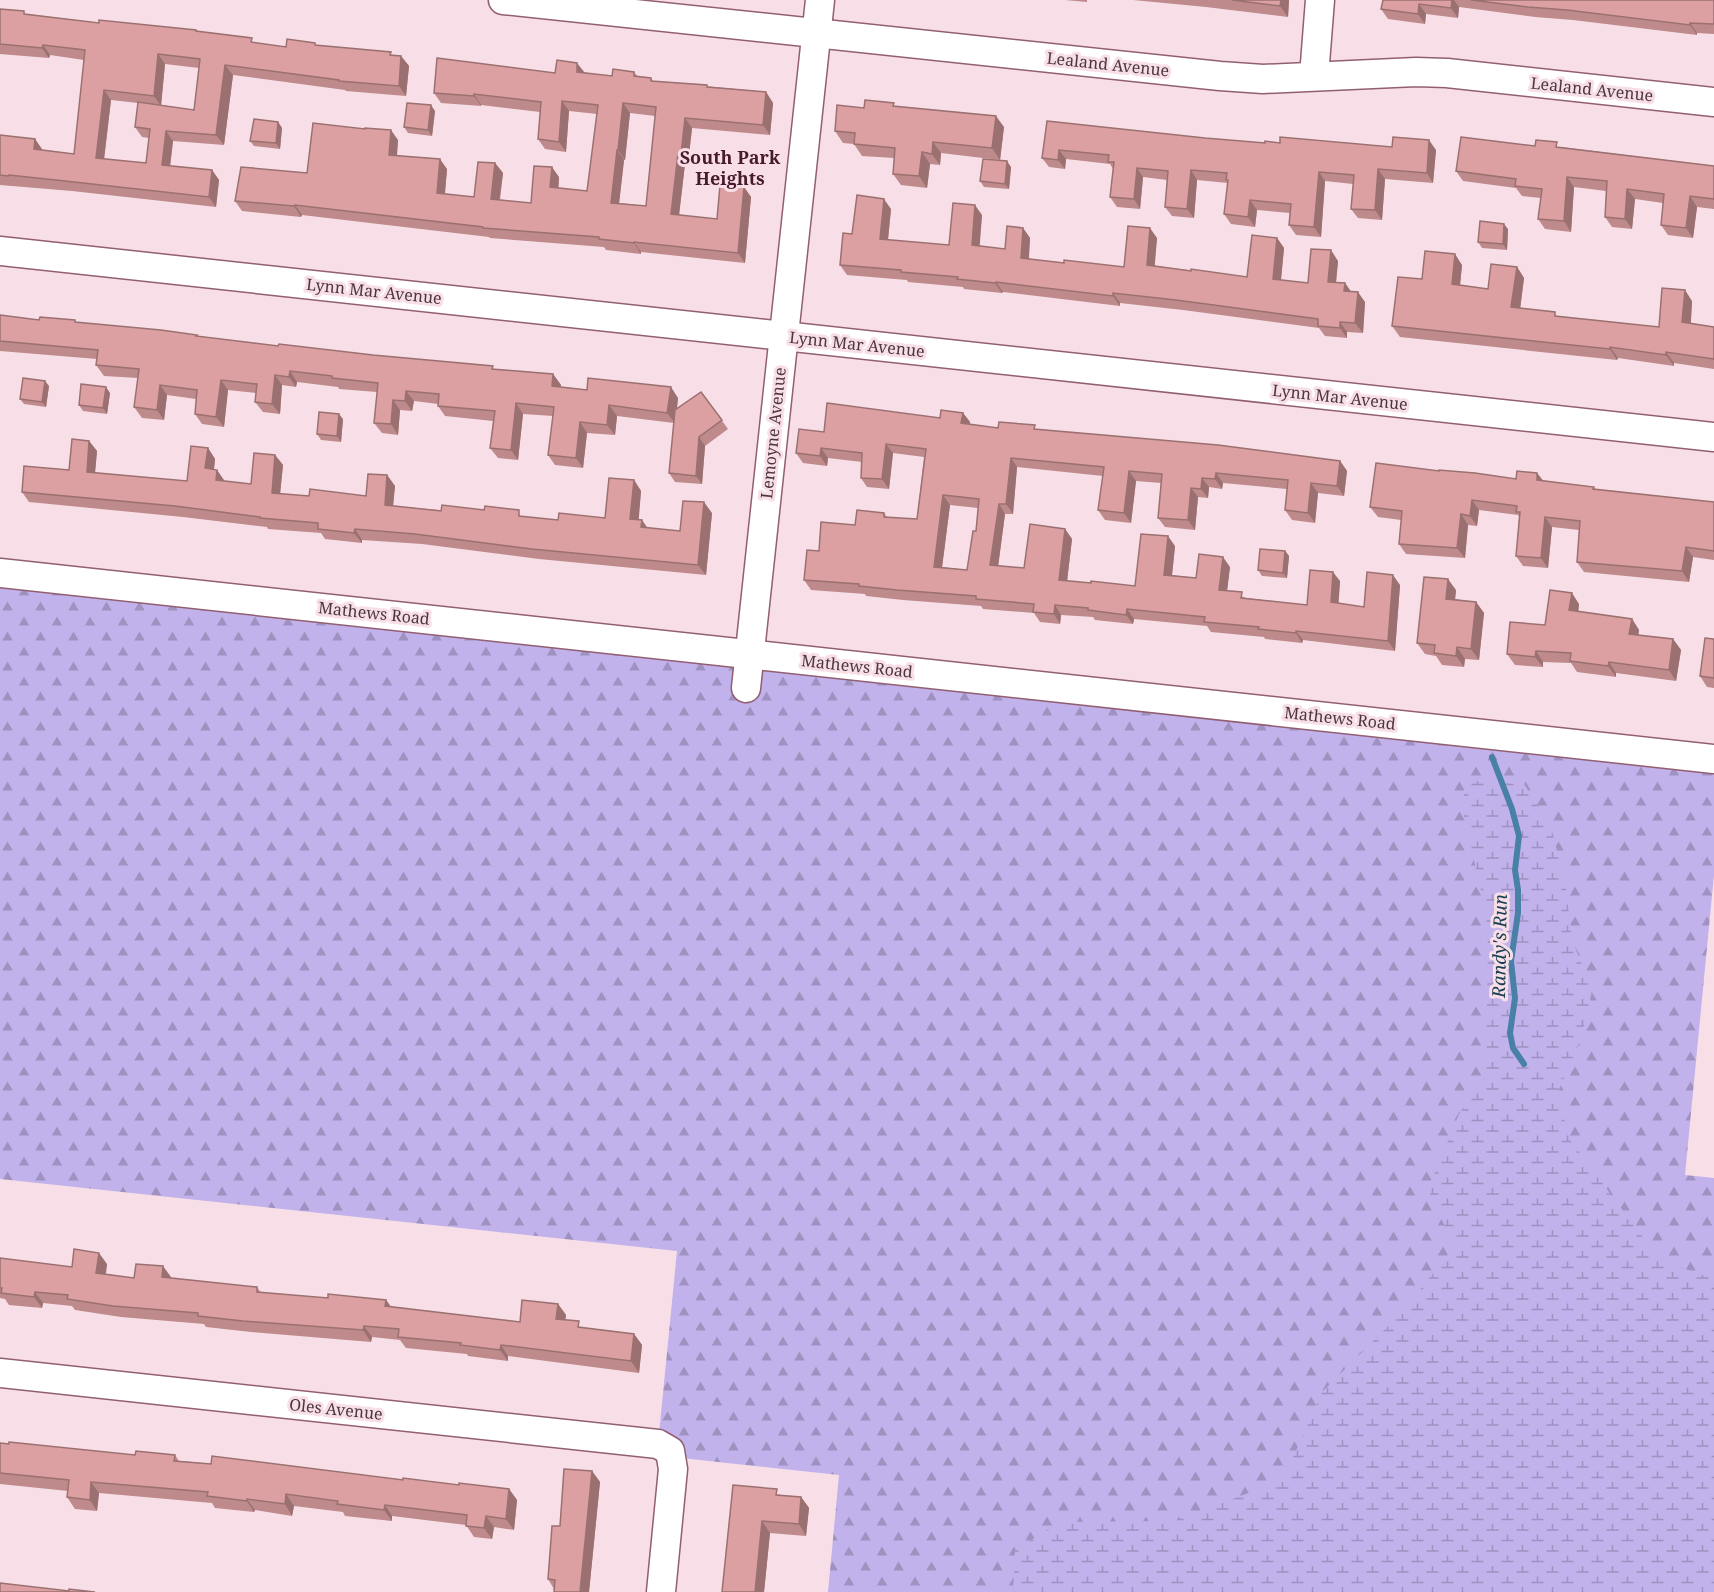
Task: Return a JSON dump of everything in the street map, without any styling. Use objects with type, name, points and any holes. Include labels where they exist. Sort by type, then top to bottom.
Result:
[{"type":"street","name":"Lealand Avenue","points":[[503,0],[1220,76],[1263,79],[1416,72],[1448,73],[1714,102]]},
{"type":"street","name":"Lemoyne Avenue","points":[[746,688],[820,0]]},
{"type":"street","points":[[1314,76],[1320,0]]},
{"type":"street","name":"Lynn Mar Avenue","points":[[0,251],[1714,437]]},
{"type":"street","name":"Mathews Road","points":[[0,573],[1714,759]]},
{"type":"street","name":"Oles Avenue","points":[[0,1373],[658,1444],[670,1451],[674,1469],[661,1592]]},
{"type":"green space","points":[[0,573],[1714,759],[1714,875],[1685,1175],[1714,1178],[1714,1592],[828,1592],[839,1475],[672,1457],[658,1444],[677,1251],[0,1179]]},
{"type":"green space","points":[[1464,780],[1524,784],[1550,824],[1565,881],[1572,939],[1592,991],[1582,1036],[1557,1094],[1570,1140],[1660,1260],[1714,1279],[1714,1592],[1013,1592],[1015,1550],[1060,1522],[1174,1521],[1283,1480],[1322,1392],[1404,1310],[1454,1247],[1428,1189],[1459,1114],[1486,1075],[1488,940],[1482,895],[1464,817]]},
{"type":"building","points":[[1232,0],[1281,0],[1280,6]]},
{"type":"building","points":[[1383,0],[1452,0],[1451,8],[1419,4],[1418,14],[1381,9]]},
{"type":"building","points":[[1471,0],[1714,0],[1714,24],[1690,23],[1690,25]]},
{"type":"building","points":[[0,9],[24,11],[24,14],[99,23],[99,20],[196,30],[252,38],[251,42],[286,47],[287,39],[315,43],[315,45],[391,52],[390,55],[401,56],[399,86],[339,81],[225,65],[216,135],[166,131],[162,165],[212,170],[209,197],[8,176],[0,175],[0,135],[35,139],[34,149],[74,154],[85,50],[43,45],[42,48],[0,44]],"holes":[[[158,54],[200,59],[194,110],[138,102],[135,127],[150,129],[146,163],[96,158],[104,90],[154,96]]]},
{"type":"building","points":[[437,58],[555,73],[557,60],[577,63],[577,72],[612,76],[613,69],[634,72],[634,76],[651,78],[651,81],[766,92],[763,125],[685,118],[681,154],[678,154],[671,214],[717,219],[720,185],[744,187],[738,253],[599,239],[599,237],[483,228],[295,205],[235,201],[241,167],[307,173],[313,123],[391,130],[389,155],[440,159],[437,193],[474,197],[478,162],[495,163],[491,199],[531,203],[534,166],[552,167],[550,187],[587,191],[598,105],[562,101],[559,142],[538,139],[541,102],[474,94],[474,96],[434,93]],"holes":[[[623,103],[656,107],[646,206],[611,203]]]},
{"type":"building","points":[[865,100],[894,103],[893,106],[996,116],[992,148],[933,142],[932,154],[922,152],[919,176],[893,174],[895,148],[854,144],[855,133],[835,131],[837,105],[864,108]]},
{"type":"building","points":[[407,103],[431,105],[428,130],[404,127]]},
{"type":"building","points":[[254,119],[278,122],[276,143],[250,141]]},
{"type":"building","points":[[1047,121],[1265,143],[1265,141],[1280,143],[1280,137],[1392,147],[1393,137],[1429,140],[1427,173],[1378,169],[1375,210],[1351,209],[1354,175],[1319,172],[1314,227],[1289,225],[1291,204],[1250,200],[1248,217],[1224,214],[1227,173],[1191,170],[1187,209],[1165,207],[1168,171],[1137,168],[1134,199],[1110,197],[1114,162],[1108,162],[1109,155],[1059,150],[1058,160],[1042,158]]},
{"type":"building","points":[[1461,137],[1535,146],[1536,140],[1557,142],[1556,147],[1714,166],[1714,199],[1690,196],[1686,228],[1661,225],[1664,194],[1627,189],[1625,219],[1605,217],[1607,181],[1567,177],[1564,221],[1538,219],[1542,189],[1515,186],[1516,179],[1456,171]]},
{"type":"building","points":[[983,159],[1007,161],[1005,184],[980,181]]},
{"type":"building","points":[[857,195],[884,199],[880,239],[949,245],[953,203],[975,205],[972,245],[1005,249],[1007,226],[1023,228],[1021,258],[1064,263],[1064,260],[1124,267],[1128,226],[1150,228],[1147,265],[1191,271],[1191,269],[1247,277],[1252,235],[1277,238],[1273,279],[1308,283],[1311,249],[1331,250],[1328,282],[1345,283],[1344,291],[1358,292],[1355,323],[1340,322],[1340,328],[1318,326],[1318,319],[1176,300],[1113,293],[1113,296],[957,279],[958,277],[901,272],[901,270],[840,265],[843,233],[852,234]]},
{"type":"building","points":[[1480,221],[1504,224],[1503,244],[1478,242]]},
{"type":"building","points":[[1425,251],[1455,254],[1452,284],[1488,289],[1491,264],[1517,267],[1511,307],[1555,312],[1555,316],[1659,327],[1662,288],[1685,290],[1682,322],[1714,327],[1714,359],[1666,352],[1666,355],[1610,347],[1610,349],[1392,326],[1398,277],[1422,279]]},
{"type":"building","points":[[0,315],[39,320],[40,317],[75,320],[75,322],[161,330],[278,346],[279,344],[493,366],[492,369],[553,374],[552,386],[587,390],[588,378],[671,387],[667,413],[609,405],[607,425],[580,422],[576,458],[548,455],[554,407],[516,403],[511,450],[490,448],[495,411],[438,406],[439,394],[406,391],[405,401],[393,400],[391,424],[374,423],[378,383],[290,371],[289,377],[275,375],[272,404],[255,402],[257,384],[221,380],[216,417],[195,414],[197,390],[160,385],[157,410],[134,407],[139,369],[96,365],[98,350],[0,341]]},
{"type":"building","points":[[23,378],[45,381],[42,402],[20,399]]},
{"type":"building","points":[[81,384],[106,387],[103,408],[79,405]]},
{"type":"building","points":[[701,392],[722,420],[699,437],[696,476],[669,473],[675,410]]},
{"type":"building","points":[[827,403],[940,418],[941,410],[963,413],[961,423],[998,428],[999,422],[1035,425],[1034,429],[1218,445],[1340,461],[1337,486],[1311,483],[1308,513],[1285,510],[1288,480],[1216,473],[1215,479],[1202,478],[1201,489],[1191,488],[1188,520],[1158,518],[1162,474],[1129,471],[1124,513],[1098,510],[1104,467],[1011,458],[1006,504],[999,504],[990,565],[1024,568],[1030,524],[1065,529],[1059,580],[1135,586],[1141,534],[1168,536],[1164,575],[1196,578],[1199,554],[1223,557],[1219,590],[1242,592],[1241,598],[1307,605],[1310,570],[1333,572],[1331,602],[1364,607],[1367,572],[1393,575],[1388,641],[1258,629],[1259,627],[1204,622],[1205,617],[1127,609],[1126,615],[1055,605],[1054,614],[1033,612],[1034,604],[976,599],[976,596],[804,580],[807,550],[819,551],[821,522],[855,525],[857,510],[884,513],[884,517],[917,519],[926,449],[886,444],[882,479],[861,478],[862,453],[821,448],[820,456],[796,453],[799,429],[824,432]],"holes":[[[943,495],[979,499],[976,531],[973,531],[967,570],[934,567]]]},
{"type":"building","points":[[319,412],[339,414],[337,436],[317,434]]},
{"type":"building","points":[[72,439],[89,441],[87,472],[187,481],[191,446],[208,448],[205,468],[217,470],[216,480],[251,484],[254,453],[275,455],[272,493],[309,496],[310,489],[366,496],[368,474],[387,475],[385,505],[441,511],[442,505],[484,510],[485,506],[519,510],[519,516],[558,520],[559,513],[605,518],[609,478],[634,480],[630,519],[642,520],[641,527],[680,531],[683,501],[704,502],[698,565],[532,549],[415,534],[355,529],[354,533],[318,529],[318,523],[260,518],[175,506],[22,492],[24,466],[69,470]]},
{"type":"building","points":[[1376,463],[1516,479],[1517,471],[1537,473],[1537,480],[1594,487],[1593,489],[1714,502],[1714,551],[1686,547],[1682,571],[1577,562],[1580,521],[1545,517],[1541,558],[1516,556],[1520,512],[1516,512],[1517,506],[1472,500],[1470,516],[1461,514],[1457,548],[1399,544],[1402,511],[1370,507]]},
{"type":"building","points":[[1260,549],[1285,551],[1283,573],[1258,570]]},
{"type":"building","points":[[1424,577],[1448,579],[1446,599],[1476,602],[1471,649],[1457,647],[1456,656],[1434,653],[1435,645],[1417,643]]},
{"type":"building","points":[[1550,590],[1572,593],[1569,610],[1632,619],[1629,634],[1673,639],[1669,670],[1609,662],[1608,666],[1570,661],[1571,653],[1536,651],[1535,657],[1507,654],[1510,622],[1545,625]]},
{"type":"building","points":[[1705,638],[1714,639],[1714,678],[1700,676]]},
{"type":"building","points":[[74,1249],[99,1253],[96,1273],[134,1278],[136,1264],[163,1266],[162,1277],[257,1287],[257,1292],[328,1298],[328,1294],[386,1300],[385,1306],[520,1322],[522,1300],[558,1304],[556,1319],[579,1321],[578,1327],[634,1334],[631,1361],[501,1345],[500,1350],[460,1345],[461,1343],[398,1337],[399,1329],[364,1326],[363,1330],[243,1321],[198,1316],[198,1313],[113,1306],[67,1299],[68,1295],[35,1292],[34,1297],[1,1293],[0,1258],[72,1267]]},
{"type":"building","points":[[9,1442],[135,1455],[136,1451],[175,1455],[174,1461],[211,1464],[212,1456],[403,1480],[403,1478],[509,1489],[506,1519],[486,1516],[484,1528],[466,1526],[467,1515],[385,1505],[384,1510],[286,1494],[285,1504],[207,1496],[208,1492],[91,1482],[90,1500],[67,1497],[69,1480],[0,1473],[0,1443],[9,1444]]},
{"type":"building","points":[[564,1469],[592,1471],[580,1592],[554,1592],[555,1580],[548,1579],[552,1526],[560,1526]]},
{"type":"building","points":[[733,1485],[777,1489],[776,1495],[801,1497],[799,1524],[762,1521],[755,1592],[722,1592]]},
{"type":"building","points":[[0,1583],[69,1591],[69,1589],[95,1592],[0,1592]]},
{"type":"waterway","name":"Randy's Run","points":[[1492,757],[1512,809],[1519,836],[1515,870],[1518,913],[1511,961],[1515,998],[1510,1033],[1513,1048],[1524,1064]]},
{"type":"district","name":"South Park Heights","points":[[730,168]]}]
